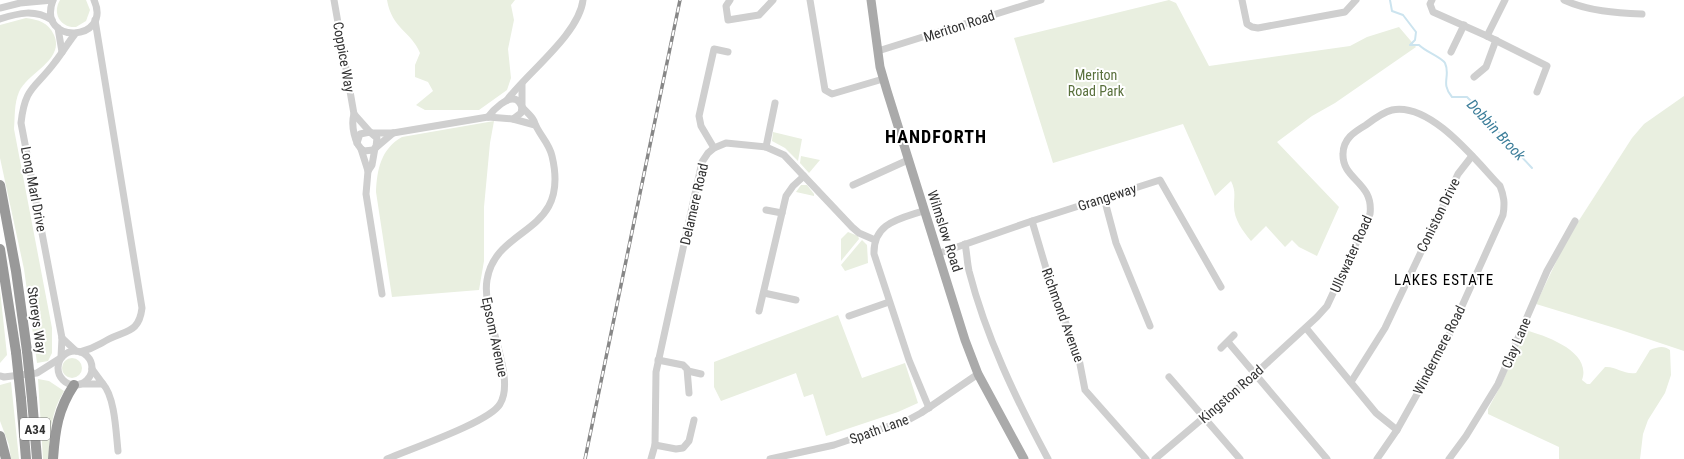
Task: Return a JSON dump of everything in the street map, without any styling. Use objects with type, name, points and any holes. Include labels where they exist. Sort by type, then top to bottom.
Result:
[{"type":"highway","name":"Storeys Way","points":[[0,185],[16,271],[27,351],[37,459]]},
{"type":"highway","name":"Storeys Way","points":[[0,249],[16,352],[26,459]]},
{"type":"highway","points":[[53,459],[61,406],[77,384]]},
{"type":"highway","points":[[0,436],[6,459]]},
{"type":"main road","name":"Wilmslow Road","points":[[871,0],[878,51],[884,79],[923,211],[959,324],[978,374],[1024,459]]},
{"type":"street","points":[[0,8],[20,3],[53,0],[51,6],[52,20]]},
{"type":"street","name":"Coppice Way","points":[[334,0],[354,114],[352,121],[368,171]]},
{"type":"street","points":[[512,119],[503,114],[502,108],[506,101],[517,87],[522,85],[532,70],[571,29],[582,7],[583,0]]},
{"type":"street","points":[[730,0],[726,6],[728,20],[751,18],[759,15],[766,9],[772,0]]},
{"type":"street","points":[[810,0],[825,90],[832,94],[884,79]]},
{"type":"street","name":"Meriton Road","points":[[878,51],[1041,0]]},
{"type":"street","points":[[1242,0],[1247,24],[1258,28],[1345,12],[1356,0]]},
{"type":"street","points":[[1432,0],[1430,4],[1433,12],[1496,40],[1547,66],[1536,92]]},
{"type":"street","points":[[1487,36],[1505,0]]},
{"type":"street","points":[[1564,0],[1576,6],[1603,11],[1642,14]]},
{"type":"street","points":[[0,376],[4,377],[37,373],[68,352],[98,347],[108,340],[128,332],[135,327],[140,317],[142,308],[130,224],[97,39],[95,20],[96,2]]},
{"type":"street","points":[[0,19],[22,13],[34,12],[44,14],[52,20],[58,28],[69,34],[83,32],[95,20]]},
{"type":"street","points":[[1451,52],[1464,25]]},
{"type":"street","points":[[58,28],[62,52]]},
{"type":"street","points":[[83,32],[97,39]]},
{"type":"street","name":"Long Marl Drive","points":[[60,358],[62,338],[21,123],[23,105],[30,89],[54,63],[75,34]]},
{"type":"street","points":[[1474,77],[1486,67],[1496,40]]},
{"type":"street","points":[[714,148],[699,121],[700,111],[714,50],[728,52]]},
{"type":"street","points":[[512,119],[521,113],[522,85]]},
{"type":"street","points":[[488,117],[506,101],[516,99],[522,106]]},
{"type":"street","points":[[766,147],[775,103]]},
{"type":"street","name":"Epsom Avenue","points":[[387,459],[478,421],[494,412],[501,404],[505,391],[505,377],[485,291],[490,268],[499,252],[539,220],[549,207],[554,179],[552,156],[547,142],[532,118],[522,106]]},
{"type":"street","name":"Ullswater Road","points":[[1306,328],[1327,306],[1370,214],[1370,198],[1344,164],[1342,155],[1348,138],[1383,114],[1392,110],[1404,110],[1430,118],[1472,156]]},
{"type":"street","points":[[354,114],[378,141],[372,165],[368,171],[366,204],[382,294]]},
{"type":"street","points":[[393,133],[376,148],[367,152],[359,146],[360,134],[371,132],[393,133],[488,117],[512,119],[535,124]]},
{"type":"street","name":"Delamere Road","points":[[651,459],[655,445],[655,382],[658,360],[684,251],[702,162],[714,148],[726,143],[735,143],[766,147],[784,155],[852,228],[875,240]]},
{"type":"street","name":"Coniston Drive","points":[[1351,382],[1385,328],[1458,174],[1465,162],[1472,156]]},
{"type":"street","name":"Windermere Road","points":[[1377,459],[1397,430],[1444,346],[1503,214],[1505,204],[1504,195],[1500,186],[1472,156]]},
{"type":"street","points":[[853,185],[908,160]]},
{"type":"street","points":[[758,311],[764,293],[786,196],[793,186],[804,176]]},
{"type":"street","name":"Grangeway","points":[[937,254],[1032,221],[1160,180],[1221,287]]},
{"type":"street","points":[[1104,198],[1116,243],[1150,326]]},
{"type":"street","points":[[766,210],[782,213]]},
{"type":"street","points":[[923,211],[894,220],[881,231],[875,240],[874,258],[909,360],[929,408]]},
{"type":"street","name":"Richmond Avenue","points":[[1032,221],[1048,275],[1079,359],[1085,390],[1146,459]]},
{"type":"street","name":"Clay Lane","points":[[1449,459],[1466,436],[1498,384],[1547,271],[1575,222]]},
{"type":"street","name":"Wilmslow Road","points":[[964,244],[969,269],[997,354],[1016,399],[1048,459]]},
{"type":"street","points":[[764,293],[796,300]]},
{"type":"street","points":[[850,316],[889,302]]},
{"type":"street","points":[[1306,328],[1376,413],[1397,430]]},
{"type":"street","name":"Kingston Road","points":[[1155,459],[1306,328]]},
{"type":"street","points":[[1221,348],[1234,335]]},
{"type":"street","points":[[62,338],[78,351],[88,356],[91,366],[106,388],[111,400],[118,451]]},
{"type":"street","points":[[1228,342],[1326,459]]},
{"type":"street","points":[[77,384],[87,379],[98,347]]},
{"type":"street","points":[[60,358],[58,364],[60,376],[63,381],[77,384],[103,384]]},
{"type":"street","points":[[658,360],[683,365],[688,371],[701,374]]},
{"type":"street","points":[[688,371],[689,393]]},
{"type":"street","name":"Spath Lane","points":[[770,459],[834,445],[910,419],[929,408],[978,374]]},
{"type":"street","points":[[1170,377],[1240,459]]},
{"type":"street","points":[[655,445],[676,449],[683,448],[689,441],[694,420]]},
{"type":"green space","points":[[60,0],[86,0],[90,10],[86,21],[76,27],[70,27],[62,22],[57,15]]},
{"type":"green space","points":[[387,0],[515,0],[511,5],[514,20],[508,49],[511,78],[507,90],[479,110],[425,110],[416,105],[433,91],[428,82],[415,77],[415,65],[420,53],[412,40],[397,24],[389,10]]},
{"type":"green space","name":"Meriton Road Park","points":[[1169,0],[1176,3],[1209,66],[1350,46],[1367,37],[1399,27],[1416,47],[1335,103],[1312,116],[1277,142],[1339,207],[1317,256],[1299,247],[1292,240],[1285,247],[1266,226],[1251,241],[1237,221],[1234,211],[1234,191],[1231,181],[1215,196],[1183,124],[1053,163],[1014,38]]},
{"type":"green space","points":[[26,18],[46,24],[54,35],[56,44],[50,59],[30,78],[19,92],[16,101],[14,129],[52,328],[52,353],[48,361],[37,363],[24,269],[0,158],[0,25]]},
{"type":"green space","points":[[1684,96],[1684,351],[1536,304],[1567,239],[1632,138],[1644,124]]},
{"type":"green space","points":[[494,121],[490,143],[484,207],[484,261],[479,290],[392,297],[376,192],[379,168],[389,147],[402,137]]},
{"type":"green space","points":[[773,132],[802,139],[798,161],[785,148],[772,141]]},
{"type":"green space","points":[[801,156],[820,160],[809,173],[800,163]]},
{"type":"green space","points":[[801,185],[807,185],[814,196],[796,192]]},
{"type":"green space","points":[[848,232],[858,236],[859,239],[841,261],[841,239]]},
{"type":"green space","points":[[862,240],[867,245],[868,263],[845,271],[841,265]]},
{"type":"green space","points":[[0,290],[7,355],[0,363]]},
{"type":"green space","points":[[838,315],[862,378],[905,363],[918,403],[898,412],[826,436],[813,394],[804,397],[796,373],[721,401],[714,387],[714,362]]},
{"type":"green space","points":[[1525,330],[1545,336],[1574,353],[1580,361],[1583,370],[1582,380],[1587,384],[1590,384],[1605,367],[1628,373],[1636,373],[1650,350],[1665,347],[1670,350],[1671,375],[1665,393],[1648,420],[1643,434],[1640,459],[1559,459],[1559,447],[1488,414],[1488,409],[1502,383]]},
{"type":"green space","points":[[72,358],[79,361],[82,368],[79,375],[72,378],[65,375],[62,368],[65,361]]},
{"type":"green space","points":[[38,379],[49,381],[64,391],[56,407],[52,424],[49,459],[43,459]]},
{"type":"green space","points":[[11,382],[19,459],[11,459],[9,445],[0,421],[0,385]]},
{"type":"waterway","name":"Dobbin Brook","points":[[1390,0],[1392,11],[1403,15],[1416,32],[1415,40],[1410,45],[1419,45],[1445,63],[1447,68],[1446,84],[1448,92],[1452,97],[1467,97],[1532,168]]},
{"type":"railway","points":[[585,459],[680,0]]},
{"type":"district","name":"HANDFORTH","points":[[936,137]]},
{"type":"district","name":"LAKES ESTATE","points":[[1444,280]]}]
